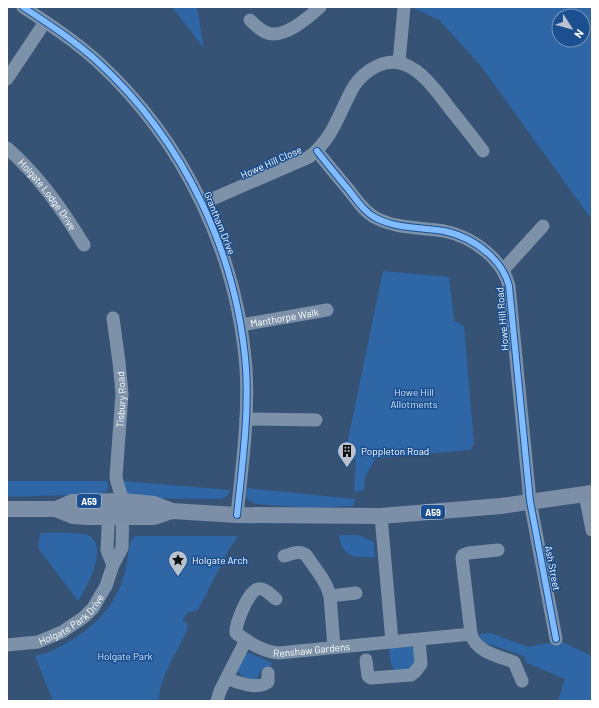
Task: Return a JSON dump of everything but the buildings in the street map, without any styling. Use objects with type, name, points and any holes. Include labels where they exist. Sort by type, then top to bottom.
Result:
[{"type":"main road","name":"A59","points":[[7,509],[56,509],[73,516],[116,509],[154,517],[172,511],[237,515],[381,516],[481,508],[589,494]]},
{"type":"street","name":"Grantham Drive","points":[[23,7],[74,42],[98,62],[140,106],[174,154],[203,203],[215,231],[227,266],[241,325],[246,369],[246,419],[237,515]]},
{"type":"street","points":[[250,20],[265,32],[278,34],[300,23],[320,7]]},
{"type":"street","points":[[404,7],[399,62],[423,75],[484,151]]},
{"type":"street","points":[[7,79],[46,22]]},
{"type":"street","name":"Howe Hill Close","points":[[203,203],[309,157],[317,151],[330,136],[361,77],[371,69],[382,64],[399,62]]},
{"type":"street","name":"Holgate Lodge Drive","points":[[7,148],[22,161],[52,197],[84,245]]},
{"type":"street","name":"Howe Hill Road","points":[[317,151],[356,199],[374,217],[396,225],[456,234],[478,245],[503,270],[509,286],[530,501]]},
{"type":"street","points":[[503,270],[543,225]]},
{"type":"street","name":"Manthorpe Walk","points":[[241,325],[327,310]]},
{"type":"street","name":"Tisbury Road","points":[[113,318],[122,394],[116,509]]},
{"type":"street","points":[[246,419],[316,420]]},
{"type":"street","points":[[589,494],[592,530]]},
{"type":"street","name":"Ash Street","points":[[530,501],[556,639]]},
{"type":"street","name":"Holgate Park Drive","points":[[7,645],[38,642],[62,632],[84,617],[93,608],[106,586],[113,565],[122,548],[116,509]]},
{"type":"street","points":[[381,516],[392,642]]},
{"type":"street","points":[[498,550],[468,553],[463,555],[462,558],[472,640],[483,649],[514,662],[522,681]]},
{"type":"street","points":[[284,556],[297,552],[306,555],[327,587],[330,596],[334,647]]},
{"type":"street","points":[[217,701],[241,637],[235,628],[245,604],[253,591],[258,588],[263,589],[276,599]]},
{"type":"street","points":[[330,596],[356,593]]},
{"type":"street","name":"Renshaw Gardens","points":[[241,637],[265,651],[279,653],[471,634]]},
{"type":"street","points":[[366,660],[368,676],[371,678],[411,675],[419,668],[421,664],[419,640]]},
{"type":"street","points":[[226,678],[236,683],[259,686],[268,682],[268,673]]},
{"type":"green space","points":[[172,7],[197,7],[204,48]]},
{"type":"green space","points":[[411,7],[592,7],[592,220],[481,66],[439,20]]},
{"type":"green space","name":"Howe Hill Allotments","points":[[383,271],[449,277],[454,321],[464,326],[474,443],[471,450],[376,458],[365,477],[364,490],[354,492],[356,459],[344,459]]},
{"type":"green space","points":[[7,481],[107,481],[108,486],[107,491],[102,494],[7,497]]},
{"type":"green space","points":[[123,481],[230,490],[227,496],[221,499],[135,498],[123,491]]},
{"type":"green space","points":[[247,488],[355,499],[353,506],[309,508],[256,504],[248,500],[245,494]]},
{"type":"green space","points":[[40,533],[83,534],[94,540],[97,547],[97,556],[91,577],[78,601],[38,548]]},
{"type":"green space","points":[[339,535],[358,535],[374,542],[375,557],[356,557],[346,552],[343,548]]},
{"type":"green space","name":"Holgate Park","points":[[136,536],[238,536],[228,551],[198,610],[187,613],[183,620],[187,624],[188,628],[165,674],[159,701],[53,701],[35,656],[50,652],[62,646],[83,632],[102,615],[110,605],[122,582],[131,540]]},
{"type":"green space","points":[[491,633],[528,647],[560,641],[592,656],[592,701],[558,701],[565,679],[527,663],[524,656],[483,642],[479,634]]},
{"type":"green space","points":[[410,645],[415,650],[416,659],[412,670],[395,670],[390,661],[389,647]]},
{"type":"green space","points":[[250,653],[272,663],[271,666],[262,669],[257,681],[242,675],[236,668],[243,655]]},
{"type":"cycle path","points":[[23,7],[80,47],[98,62],[129,93],[156,127],[180,163],[201,201],[218,241],[231,282],[241,325],[246,368],[246,423],[237,515]]},
{"type":"cycle path","points":[[317,151],[360,205],[376,218],[392,224],[444,231],[464,238],[487,252],[505,274],[509,286],[530,501],[556,639]]},
{"type":"place","name":"Poppleton Road","points":[[347,468]]},
{"type":"place","name":"Holgate Arch","points":[[178,577]]}]
